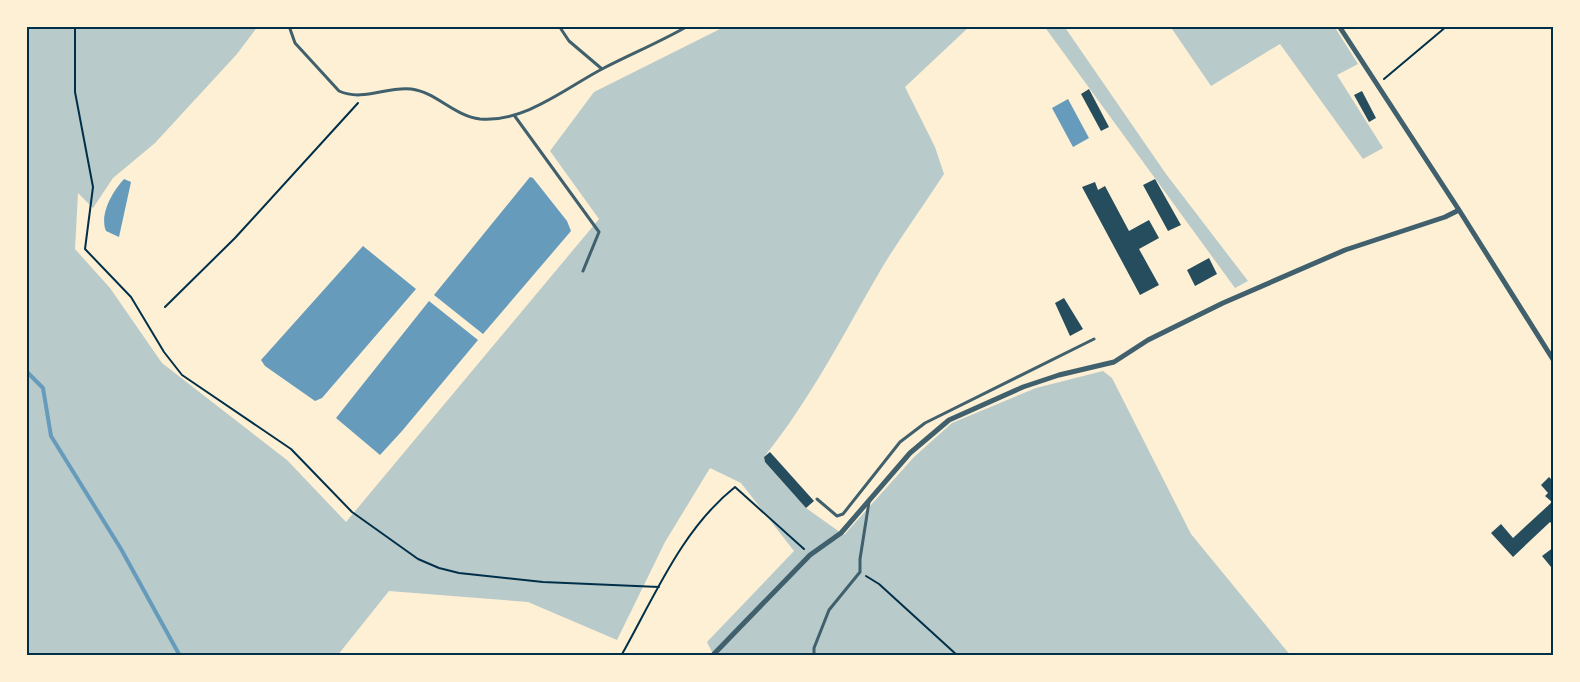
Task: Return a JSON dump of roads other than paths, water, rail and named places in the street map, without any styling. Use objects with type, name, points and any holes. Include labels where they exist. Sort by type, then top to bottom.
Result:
[{"type":"street","points":[[1339,26],[1459,210],[1554,361]]},
{"type":"street","points":[[712,656],[810,555],[841,533],[910,453],[949,420],[1023,387],[1059,374],[1114,362],[1148,340],[1223,303],[1345,250],[1445,217],[1459,210]]},
{"type":"lane","points":[[289,26],[295,43],[340,91],[347,94],[368,95],[410,89],[420,91],[455,111],[473,118],[495,119],[514,115],[554,96],[602,69],[688,26]]},
{"type":"lane","points":[[559,26],[569,41],[602,69]]},
{"type":"lane","points":[[514,115],[599,232],[583,271]]},
{"type":"lane","points":[[817,499],[837,516],[843,514],[900,442],[925,422],[1094,339]]},
{"type":"lane","points":[[814,656],[814,648],[829,610],[860,572],[860,559],[870,499]]},
{"type":"water","points":[[1068,99],[1089,138],[1073,147],[1052,108]]},
{"type":"water","points":[[530,177],[533,178],[567,221],[571,231],[483,334],[434,295]]},
{"type":"water","points":[[124,179],[131,182],[119,237],[106,231],[104,217],[108,203]]},
{"type":"water","points":[[363,246],[416,289],[322,398],[315,401],[265,366],[261,360]]},
{"type":"water","points":[[429,301],[478,340],[380,455],[336,418]]},
{"type":"waterway","points":[[26,371],[43,388],[51,436],[121,549],[180,656]]}]
